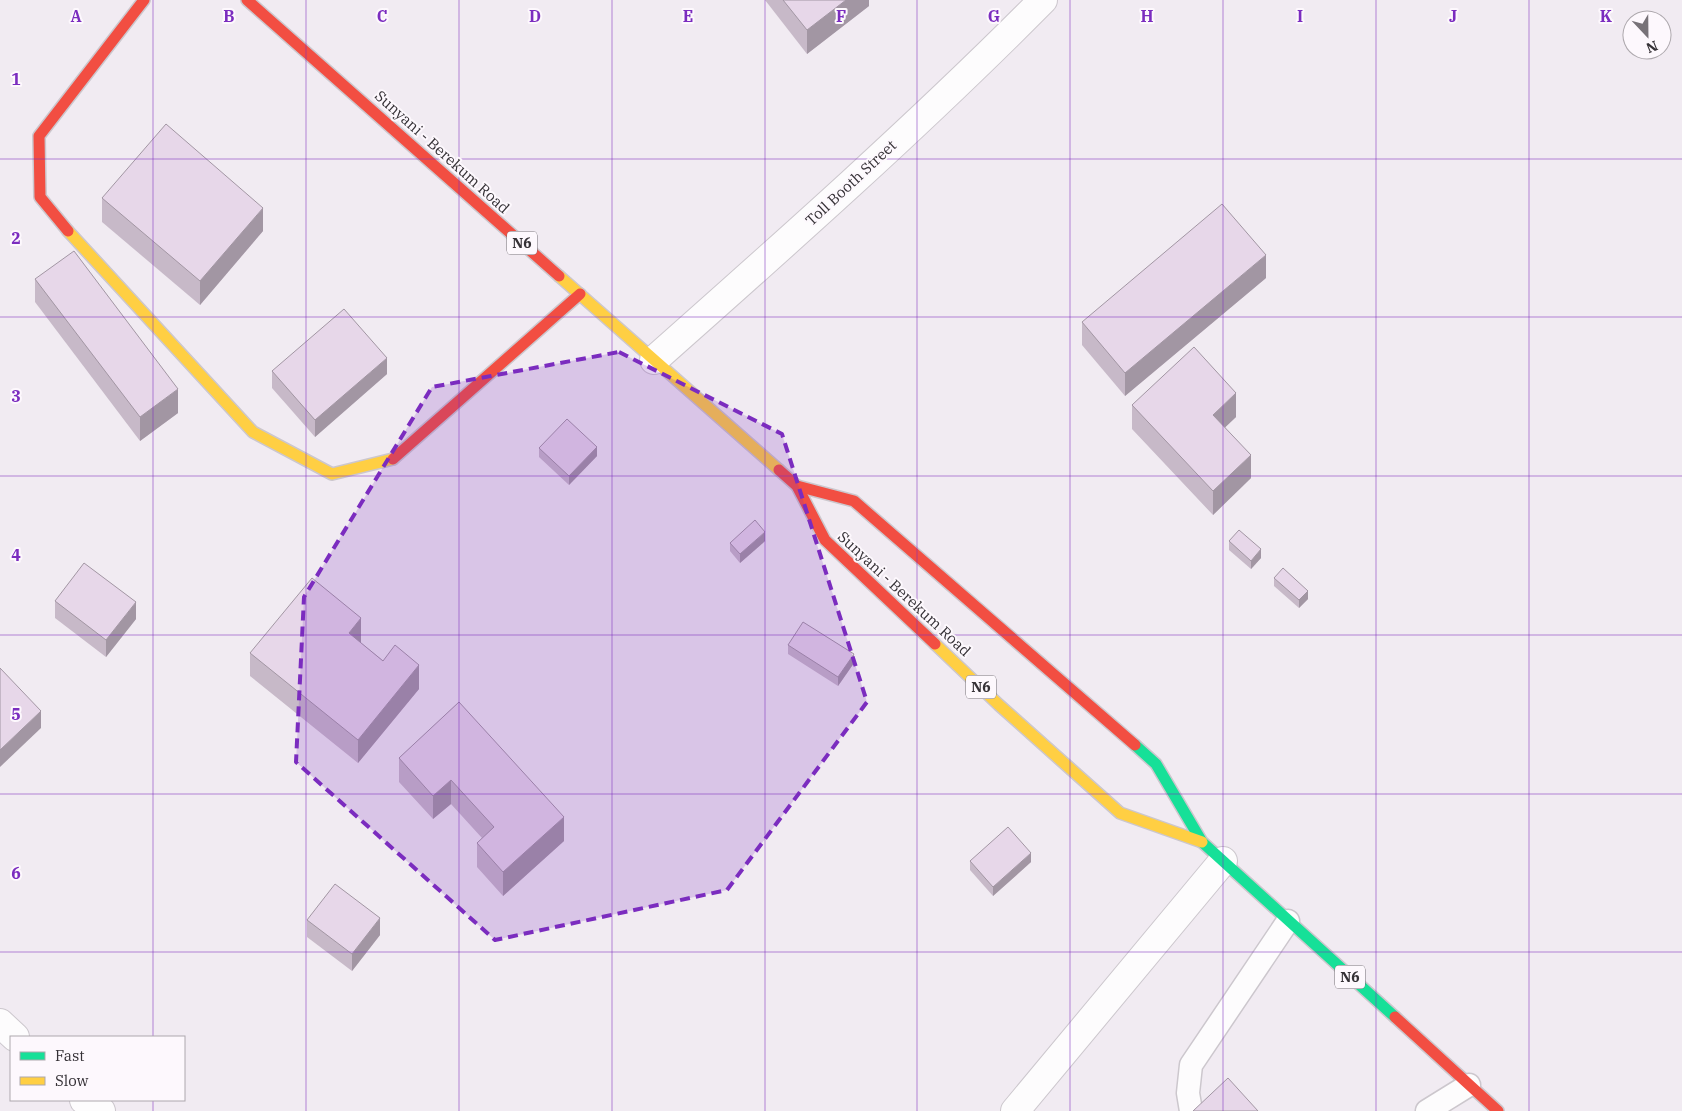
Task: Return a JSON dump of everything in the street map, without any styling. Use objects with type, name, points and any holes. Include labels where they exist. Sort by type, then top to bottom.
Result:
[{"type":"main road","points":[[144,0],[39,136],[40,197],[72,236],[253,432],[332,474],[392,460],[580,294]]},
{"type":"main road","name":"Sunyani - Berekum Road","points":[[247,0],[797,486],[825,540],[999,705],[1120,813],[1202,842]]},
{"type":"main road","name":"Sunyani - Berekum Road","points":[[797,486],[854,501],[1156,764],[1202,842],[1498,1111]]},
{"type":"street","name":"Toll Booth Street","points":[[654,360],[810,221],[1043,0]]},
{"type":"street","points":[[1014,1111],[1223,861]]},
{"type":"street","points":[[0,1023],[15,1036]]},
{"type":"street","points":[[86,1101],[101,1111]]},
{"type":"lane","points":[[1191,1111],[1188,1094],[1192,1065],[1288,921]]},
{"type":"lane","points":[[1427,1111],[1469,1085]]},
{"type":"highlighted area","points":[[619,352],[782,434],[867,702],[727,890],[495,940],[296,762],[304,597],[432,387]]},
{"type":"building","points":[[783,0],[846,0],[807,30]]},
{"type":"building","points":[[166,124],[263,208],[200,281],[102,198]]},
{"type":"building","points":[[1222,204],[1266,255],[1125,373],[1082,322]]},
{"type":"building","points":[[74,251],[178,389],[140,417],[35,279]]},
{"type":"building","points":[[344,309],[387,358],[315,420],[272,371]]},
{"type":"building","points":[[1194,347],[1236,393],[1213,415],[1251,455],[1213,491],[1132,405]]},
{"type":"building","points":[[567,419],[597,447],[569,476],[539,448]]},
{"type":"building","points":[[755,520],[765,532],[740,554],[730,543]]},
{"type":"building","points":[[1239,530],[1261,549],[1251,561],[1229,541]]},
{"type":"building","points":[[84,563],[136,602],[106,640],[55,601]]},
{"type":"building","points":[[1283,568],[1308,591],[1299,600],[1274,578]]},
{"type":"building","points":[[312,578],[361,618],[349,633],[383,661],[395,645],[419,665],[358,740],[250,653]]},
{"type":"building","points":[[803,622],[854,654],[838,677],[788,645]]},
{"type":"building","points":[[0,668],[41,711],[0,750]]},
{"type":"building","points":[[459,702],[564,817],[503,872],[477,843],[494,827],[451,780],[433,796],[399,758]]},
{"type":"building","points":[[1008,827],[1031,853],[993,887],[970,861]]},
{"type":"building","points":[[335,884],[380,918],[352,954],[307,920]]},
{"type":"building","points":[[1228,1078],[1258,1111],[1193,1111]]},
{"type":"traffic: fast","points":[[1135,745],[1156,764],[1202,842],[1395,1017]]},
{"type":"traffic: slow","points":[[68,231],[253,432],[332,474],[393,459]]},
{"type":"traffic: slow","points":[[559,276],[779,470]]},
{"type":"traffic: slow","points":[[935,644],[999,705],[1120,813],[1202,842]]},
{"type":"traffic: jam","points":[[68,231],[40,197],[39,136],[144,0]]},
{"type":"traffic: jam","points":[[247,0],[559,276]]},
{"type":"traffic: jam","points":[[393,459],[580,294]]},
{"type":"traffic: jam","points":[[779,470],[797,486],[825,540],[935,644]]},
{"type":"traffic: jam","points":[[797,486],[854,501],[1135,745]]},
{"type":"traffic: jam","points":[[1395,1017],[1498,1111]]}]
